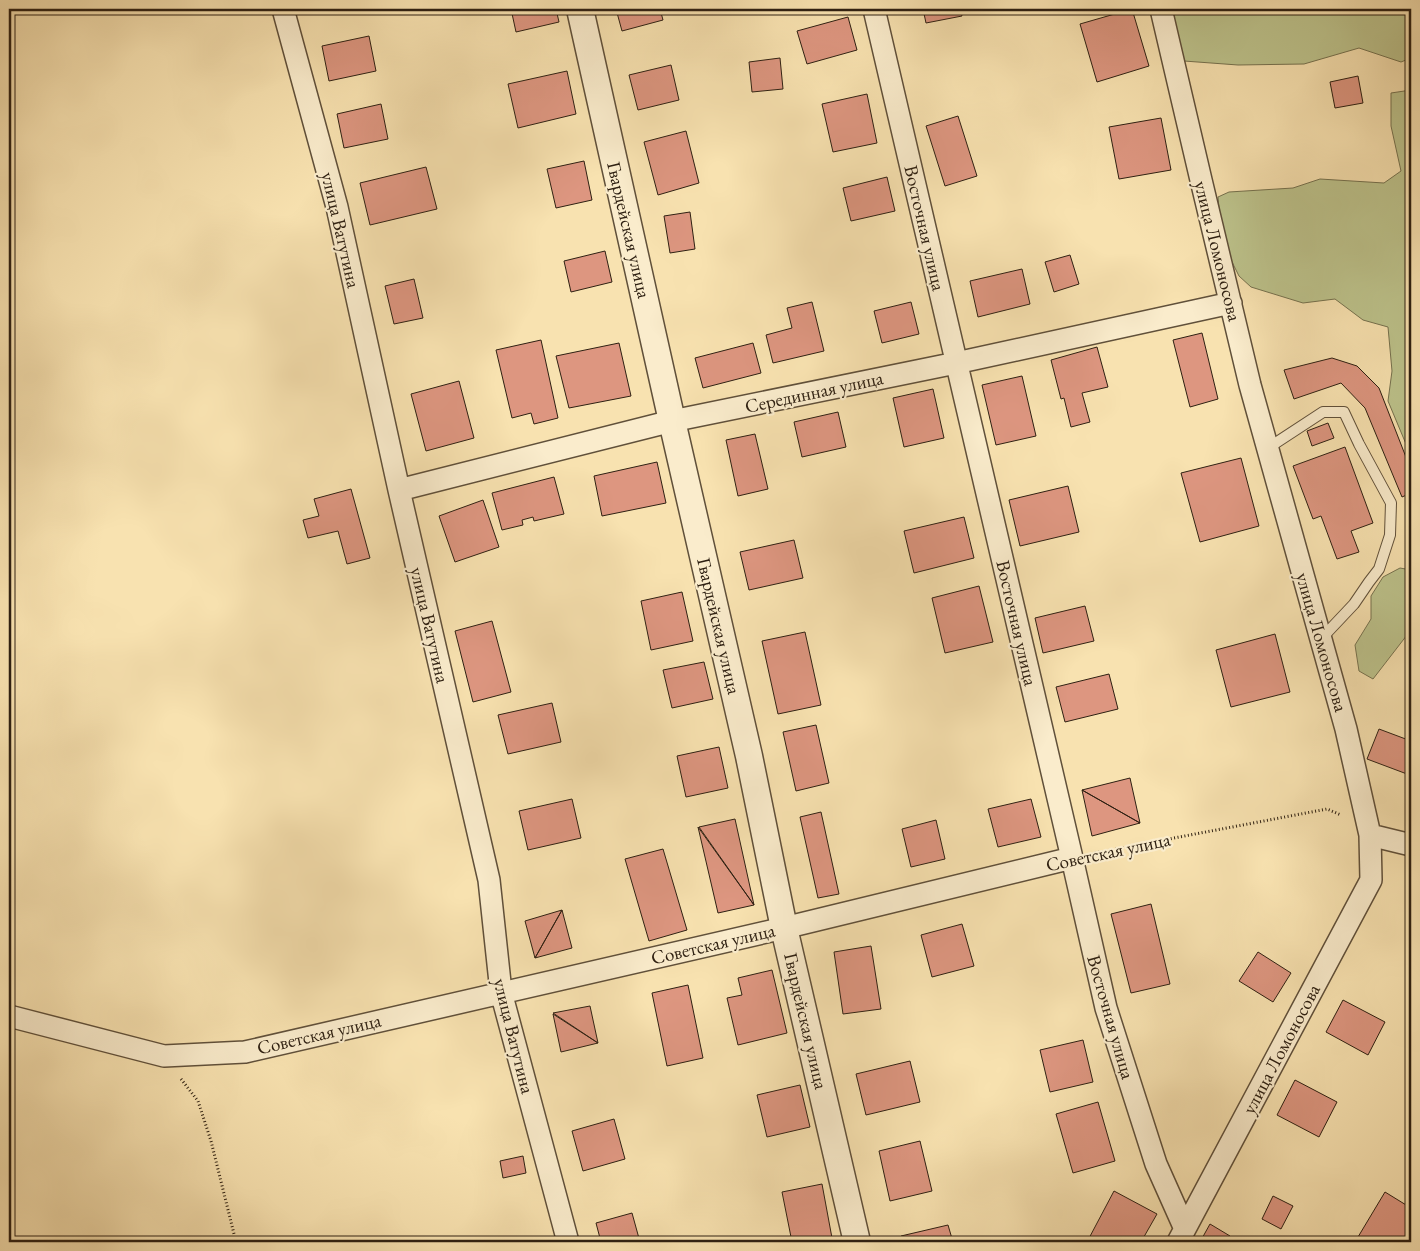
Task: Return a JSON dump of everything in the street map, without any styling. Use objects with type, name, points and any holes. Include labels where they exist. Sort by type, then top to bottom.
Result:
[{"type":"street","name":"улица Ватутина","points":[[283,9],[337,207],[489,880],[501,992],[568,1242]]},
{"type":"street","name":"Гвардейская улица","points":[[580,9],[749,756],[784,928],[857,1242]]},
{"type":"street","name":"Восточная улица","points":[[874,9],[1106,1008],[1181,1236]]},
{"type":"street","name":"улица Ломоносова","points":[[1162,9],[1250,385],[1346,729],[1370,835],[1371,880],[1181,1236]]},
{"type":"street","name":"Серединная улица","points":[[400,490],[672,421],[956,363],[1231,303]]},
{"type":"street","points":[[1370,835],[1411,846]]},
{"type":"street","name":"Советская улица","points":[[9,1016],[164,1056],[245,1052],[784,928],[1072,858]]},
{"type":"lane","points":[[1268,448],[1323,412],[1344,412],[1391,503],[1390,535],[1379,569],[1354,604],[1321,639]]},
{"type":"path","name":"Советская улица","points":[[1072,858],[1327,808],[1355,821],[1370,835]]},
{"type":"path","points":[[164,1056],[198,1101],[211,1141],[236,1242]]},
{"type":"path","points":[[9,1216],[14,1242]]},
{"type":"green space","points":[[1171,9],[1411,9],[1411,58],[1401,62],[1359,48],[1304,64],[1238,65],[1184,61]]},
{"type":"green space","points":[[1411,90],[1411,456],[1388,401],[1392,371],[1388,327],[1363,320],[1335,299],[1303,303],[1251,287],[1239,276],[1222,242],[1218,197],[1229,192],[1293,188],[1320,179],[1384,183],[1401,171],[1391,126],[1391,93]]},
{"type":"green space","points":[[1400,568],[1411,570],[1411,627],[1373,679],[1359,671],[1355,645],[1371,619],[1371,596],[1383,577]]},
{"type":"building","points":[[511,9],[556,9],[559,22],[516,32]]},
{"type":"building","points":[[616,9],[660,9],[663,20],[622,31]]},
{"type":"building","points":[[923,9],[960,9],[962,16],[926,23]]},
{"type":"building","points":[[1132,9],[1149,66],[1097,82],[1080,24]]},
{"type":"building","points":[[848,17],[857,50],[807,64],[797,31]]},
{"type":"building","points":[[369,36],[376,71],[329,81],[322,46]]},
{"type":"building","points":[[780,58],[783,89],[752,92],[749,62]]},
{"type":"building","points":[[671,65],[679,100],[638,110],[629,75]]},
{"type":"building","points":[[567,71],[576,114],[518,128],[508,84]]},
{"type":"building","points":[[1358,76],[1363,103],[1335,108],[1330,82]]},
{"type":"building","points":[[867,94],[877,143],[833,152],[822,104]]},
{"type":"building","points":[[381,104],[388,139],[344,148],[337,114]]},
{"type":"building","points":[[958,116],[977,176],[945,186],[926,126]]},
{"type":"building","points":[[1161,118],[1171,170],[1119,179],[1109,127]]},
{"type":"building","points":[[686,131],[699,183],[658,195],[644,142]]},
{"type":"building","points":[[584,161],[592,200],[556,208],[547,169]]},
{"type":"building","points":[[426,167],[437,209],[370,225],[360,183]]},
{"type":"building","points":[[887,177],[895,211],[851,221],[843,188]]},
{"type":"building","points":[[690,212],[695,249],[670,253],[664,216]]},
{"type":"building","points":[[605,251],[612,282],[571,292],[564,261]]},
{"type":"building","points":[[1070,255],[1079,284],[1054,292],[1045,262]]},
{"type":"building","points":[[1022,269],[1030,304],[978,317],[970,281]]},
{"type":"building","points":[[414,279],[423,318],[394,324],[385,286]]},
{"type":"building","points":[[812,302],[824,351],[773,363],[766,335],[792,328],[787,308]]},
{"type":"building","points":[[911,302],[919,334],[882,343],[874,311]]},
{"type":"building","points":[[1202,333],[1218,399],[1190,407],[1173,340]]},
{"type":"building","points":[[541,340],[558,418],[534,424],[531,413],[512,418],[496,350]]},
{"type":"building","points":[[619,343],[631,396],[569,408],[556,356]]},
{"type":"building","points":[[753,343],[761,373],[703,388],[695,358]]},
{"type":"building","points":[[1097,347],[1108,387],[1082,393],[1090,422],[1071,427],[1064,398],[1061,399],[1051,360]]},
{"type":"building","points":[[1332,358],[1357,366],[1379,388],[1411,470],[1411,493],[1402,497],[1365,408],[1341,383],[1294,399],[1284,370]]},
{"type":"building","points":[[1022,376],[1036,436],[996,445],[982,385]]},
{"type":"building","points":[[459,381],[474,438],[426,451],[411,394]]},
{"type":"building","points":[[933,389],[944,438],[904,447],[893,398]]},
{"type":"building","points":[[838,412],[846,447],[802,457],[794,422]]},
{"type":"building","points":[[1328,423],[1334,438],[1312,446],[1307,431]]},
{"type":"building","points":[[755,434],[768,489],[738,496],[726,440]]},
{"type":"building","points":[[1345,447],[1373,523],[1351,531],[1359,552],[1337,559],[1321,516],[1313,519],[1293,466]]},
{"type":"building","points":[[1241,458],[1259,526],[1200,542],[1181,473]]},
{"type":"building","points":[[657,462],[666,503],[602,516],[594,476]]},
{"type":"building","points":[[554,477],[564,514],[534,521],[533,517],[522,520],[523,525],[502,530],[492,493]]},
{"type":"building","points":[[1068,486],[1079,532],[1020,546],[1009,500]]},
{"type":"building","points":[[351,489],[370,558],[347,564],[338,531],[308,538],[303,520],[319,516],[314,499]]},
{"type":"building","points":[[483,500],[499,547],[455,562],[439,516]]},
{"type":"building","points":[[964,517],[974,558],[914,573],[904,531]]},
{"type":"building","points":[[794,540],[803,578],[749,590],[740,552]]},
{"type":"building","points":[[979,586],[993,642],[945,653],[932,598]]},
{"type":"building","points":[[682,592],[693,641],[651,650],[641,601]]},
{"type":"building","points":[[1085,606],[1094,641],[1043,653],[1035,618]]},
{"type":"building","points":[[492,621],[511,692],[473,702],[455,631]]},
{"type":"building","points":[[805,632],[821,705],[778,714],[762,641]]},
{"type":"building","points":[[1275,634],[1290,692],[1231,707],[1216,650]]},
{"type":"building","points":[[704,662],[713,699],[672,708],[663,670]]},
{"type":"building","points":[[1109,674],[1118,709],[1065,722],[1056,687]]},
{"type":"building","points":[[552,703],[561,742],[508,754],[498,715]]},
{"type":"building","points":[[816,725],[829,783],[796,791],[783,732]]},
{"type":"building","points":[[1379,729],[1411,741],[1411,765],[1407,774],[1367,759]]},
{"type":"building","points":[[719,747],[728,788],[686,797],[677,756]]},
{"type":"building","points":[[1130,778],[1140,823],[1082,790]]},
{"type":"building","points":[[1082,790],[1140,823],[1092,836]]},
{"type":"building","points":[[572,799],[581,838],[528,850],[519,811]]},
{"type":"building","points":[[1031,799],[1041,837],[998,847],[988,809]]},
{"type":"building","points":[[821,812],[839,894],[818,898],[800,817]]},
{"type":"building","points":[[735,819],[754,905],[699,827]]},
{"type":"building","points":[[936,820],[945,859],[911,867],[902,829]]},
{"type":"building","points":[[698,827],[754,905],[718,913]]},
{"type":"building","points":[[663,849],[687,930],[649,941],[625,859]]},
{"type":"building","points":[[1151,904],[1170,984],[1131,993],[1111,914]]},
{"type":"building","points":[[562,910],[535,958],[525,921]]},
{"type":"building","points":[[562,910],[572,948],[535,958]]},
{"type":"building","points":[[962,924],[974,966],[932,977],[921,935]]},
{"type":"building","points":[[871,946],[881,1009],[843,1014],[834,952]]},
{"type":"building","points":[[1258,952],[1291,973],[1273,1002],[1239,981]]},
{"type":"building","points":[[772,970],[787,1033],[738,1045],[727,998],[742,995],[738,978]]},
{"type":"building","points":[[688,985],[703,1058],[667,1066],[652,993]]},
{"type":"building","points":[[1343,1000],[1385,1022],[1368,1055],[1326,1032]]},
{"type":"building","points":[[590,1006],[598,1043],[553,1013]]},
{"type":"building","points":[[553,1014],[598,1043],[561,1052]]},
{"type":"building","points":[[1083,1040],[1093,1082],[1050,1092],[1040,1050]]},
{"type":"building","points":[[910,1061],[920,1102],[866,1115],[856,1074]]},
{"type":"building","points":[[1295,1080],[1337,1102],[1319,1137],[1277,1115]]},
{"type":"building","points":[[800,1085],[810,1127],[767,1137],[757,1095]]},
{"type":"building","points":[[1098,1102],[1115,1161],[1073,1173],[1056,1114]]},
{"type":"building","points":[[614,1119],[625,1159],[583,1171],[572,1131]]},
{"type":"building","points":[[920,1141],[932,1191],[890,1201],[879,1151]]},
{"type":"building","points":[[523,1156],[526,1173],[503,1178],[500,1161]]},
{"type":"building","points":[[822,1184],[832,1238],[813,1242],[792,1242],[782,1192]]},
{"type":"building","points":[[1114,1191],[1157,1214],[1141,1242],[1087,1242]]},
{"type":"building","points":[[1385,1192],[1411,1208],[1411,1233],[1406,1242],[1355,1242]]},
{"type":"building","points":[[1273,1196],[1293,1206],[1281,1229],[1262,1219]]},
{"type":"building","points":[[632,1213],[640,1242],[601,1242],[596,1223]]},
{"type":"building","points":[[1210,1224],[1230,1236],[1227,1242],[1200,1242]]},
{"type":"building","points":[[948,1225],[953,1242],[902,1242],[901,1236]]}]
